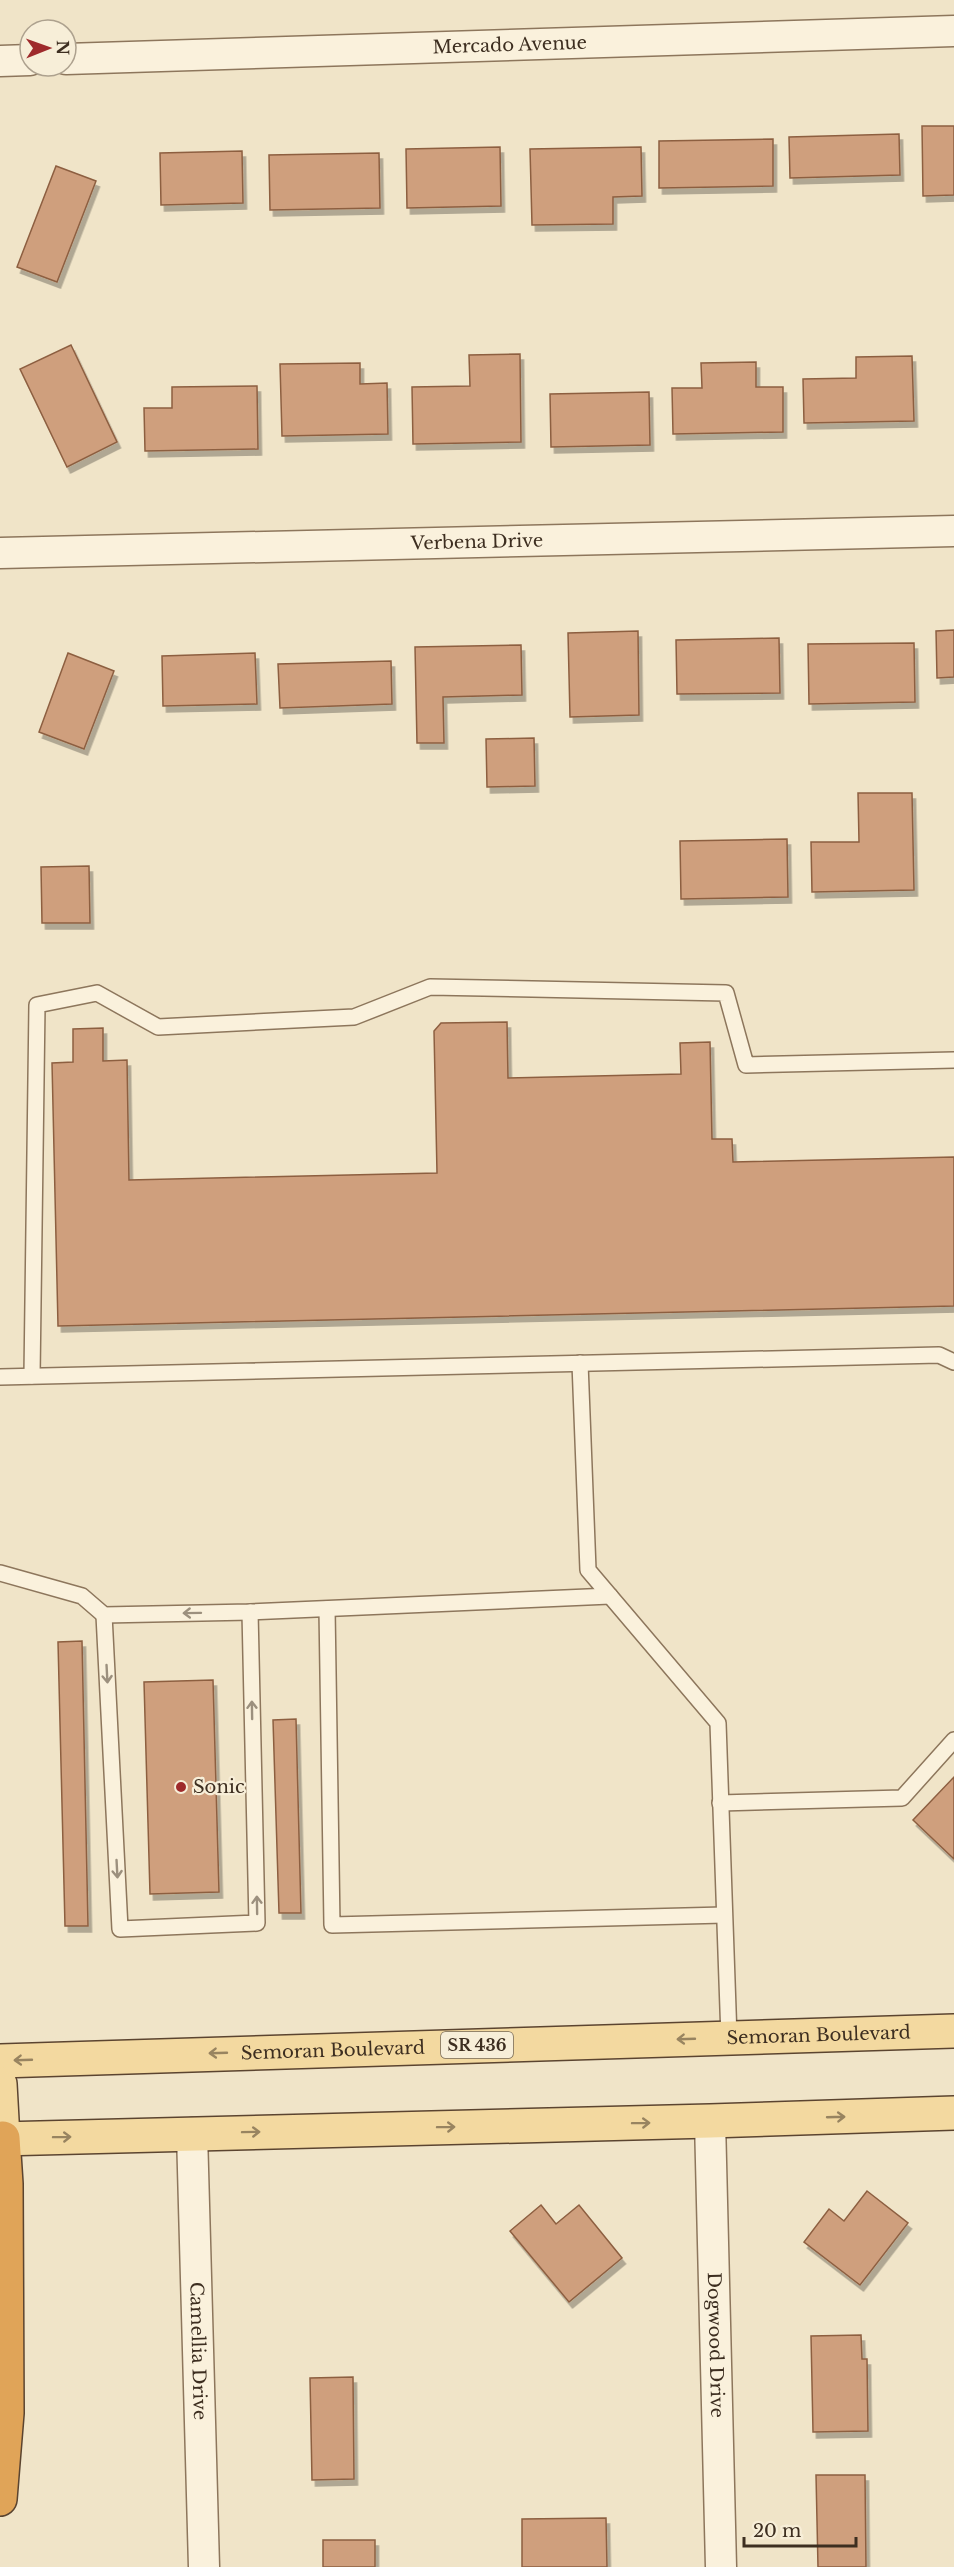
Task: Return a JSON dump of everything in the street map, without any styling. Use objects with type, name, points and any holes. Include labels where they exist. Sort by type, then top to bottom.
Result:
[{"type":"highway","points":[[0,2499],[7,2413],[6,2184],[2,2138]]},
{"type":"main road","name":"Semoran Boulevard","points":[[0,2061],[954,2031]]},
{"type":"main road","points":[[0,2084],[2,2138],[954,2113]]},
{"type":"street","name":"Mercado Avenue","points":[[78,59],[954,31]]},
{"type":"street","points":[[0,61],[18,60]]},
{"type":"street","name":"Verbena Drive","points":[[0,553],[954,531]]},
{"type":"street","name":"Dogwood Drive","points":[[710,2121],[721,2567]]},
{"type":"street","name":"Camellia Drive","points":[[192,2133],[204,2567]]},
{"type":"lane","points":[[32,1376],[37,1005],[97,993],[158,1027],[354,1017],[430,987],[726,993],[746,1065],[954,1060]]},
{"type":"lane","points":[[0,1377],[939,1355],[954,1362]]},
{"type":"lane","points":[[580,1363],[588,1570],[718,1723],[729,2038]]},
{"type":"lane","points":[[0,1573],[82,1596],[104,1616],[327,1609],[609,1596]]},
{"type":"lane","points":[[327,1609],[332,1925],[724,1915]]},
{"type":"lane","points":[[104,1616],[120,1929],[258,1923],[250,1612]]},
{"type":"lane","points":[[720,1803],[902,1798],[954,1740]]},
{"type":"building","points":[[922,126],[954,126],[954,195],[923,196]]},
{"type":"building","points":[[899,134],[900,175],[790,178],[789,137]]},
{"type":"building","points":[[773,139],[773,186],[659,188],[659,141]]},
{"type":"building","points":[[500,147],[501,206],[407,208],[406,149]]},
{"type":"building","points":[[641,147],[642,196],[613,197],[613,224],[532,225],[530,149]]},
{"type":"building","points":[[242,151],[243,203],[161,205],[160,153]]},
{"type":"building","points":[[379,153],[380,208],[270,210],[269,155]]},
{"type":"building","points":[[56,166],[96,181],[57,282],[17,267]]},
{"type":"building","points":[[71,345],[117,442],[67,467],[20,369]]},
{"type":"building","points":[[520,354],[521,442],[413,444],[412,387],[470,386],[469,355]]},
{"type":"building","points":[[912,356],[914,421],[804,423],[803,379],[856,378],[856,357]]},
{"type":"building","points":[[756,362],[756,387],[783,387],[783,432],[673,434],[672,388],[702,388],[701,363]]},
{"type":"building","points":[[360,363],[360,384],[387,383],[388,434],[282,436],[280,364]]},
{"type":"building","points":[[257,386],[258,449],[145,451],[144,408],[172,408],[172,387]]},
{"type":"building","points":[[649,392],[650,445],[551,447],[550,394]]},
{"type":"building","points":[[954,630],[954,677],[937,678],[936,631]]},
{"type":"building","points":[[638,631],[639,715],[570,717],[568,633]]},
{"type":"building","points":[[779,638],[780,693],[677,694],[676,640]]},
{"type":"building","points":[[914,643],[915,702],[809,704],[808,644]]},
{"type":"building","points":[[521,645],[522,695],[443,697],[444,743],[417,743],[415,647]]},
{"type":"building","points":[[68,653],[114,671],[84,749],[39,732]]},
{"type":"building","points":[[255,653],[257,704],[163,706],[162,656]]},
{"type":"building","points":[[391,661],[392,704],[280,708],[278,664]]},
{"type":"building","points":[[534,738],[535,786],[487,787],[486,739]]},
{"type":"building","points":[[858,793],[912,793],[914,890],[812,892],[811,842],[859,842]]},
{"type":"building","points":[[787,839],[788,897],[681,899],[680,841]]},
{"type":"building","points":[[89,866],[90,923],[42,923],[41,867]]},
{"type":"building","points":[[507,1022],[508,1078],[681,1074],[680,1043],[710,1042],[712,1139],[732,1139],[733,1162],[954,1157],[954,1306],[58,1326],[52,1063],[73,1062],[73,1029],[103,1028],[103,1061],[127,1060],[129,1180],[437,1173],[434,1031],[441,1023]]},
{"type":"building","points":[[82,1641],[88,1926],[65,1926],[58,1642]]},
{"type":"building","name":"Sonic","points":[[213,1680],[219,1892],[150,1894],[144,1682]]},
{"type":"building","points":[[296,1719],[301,1913],[279,1913],[273,1720]]},
{"type":"building","points":[[954,1777],[954,1859],[913,1820]]},
{"type":"building","points":[[867,2191],[908,2223],[860,2285],[804,2242],[829,2209],[844,2221]]},
{"type":"building","points":[[541,2205],[556,2224],[579,2205],[622,2258],[569,2302],[510,2231]]},
{"type":"building","points":[[861,2335],[862,2359],[867,2359],[868,2431],[813,2432],[811,2336]]},
{"type":"building","points":[[353,2377],[354,2479],[312,2480],[310,2378]]},
{"type":"building","points":[[816,2475],[865,2475],[866,2567],[818,2567]]},
{"type":"building","points":[[606,2518],[607,2567],[522,2567],[522,2519]]},
{"type":"building","points":[[323,2540],[375,2540],[375,2567],[323,2567]]},
{"type":"place","name":"Sonic","points":[[181,1787]]}]
